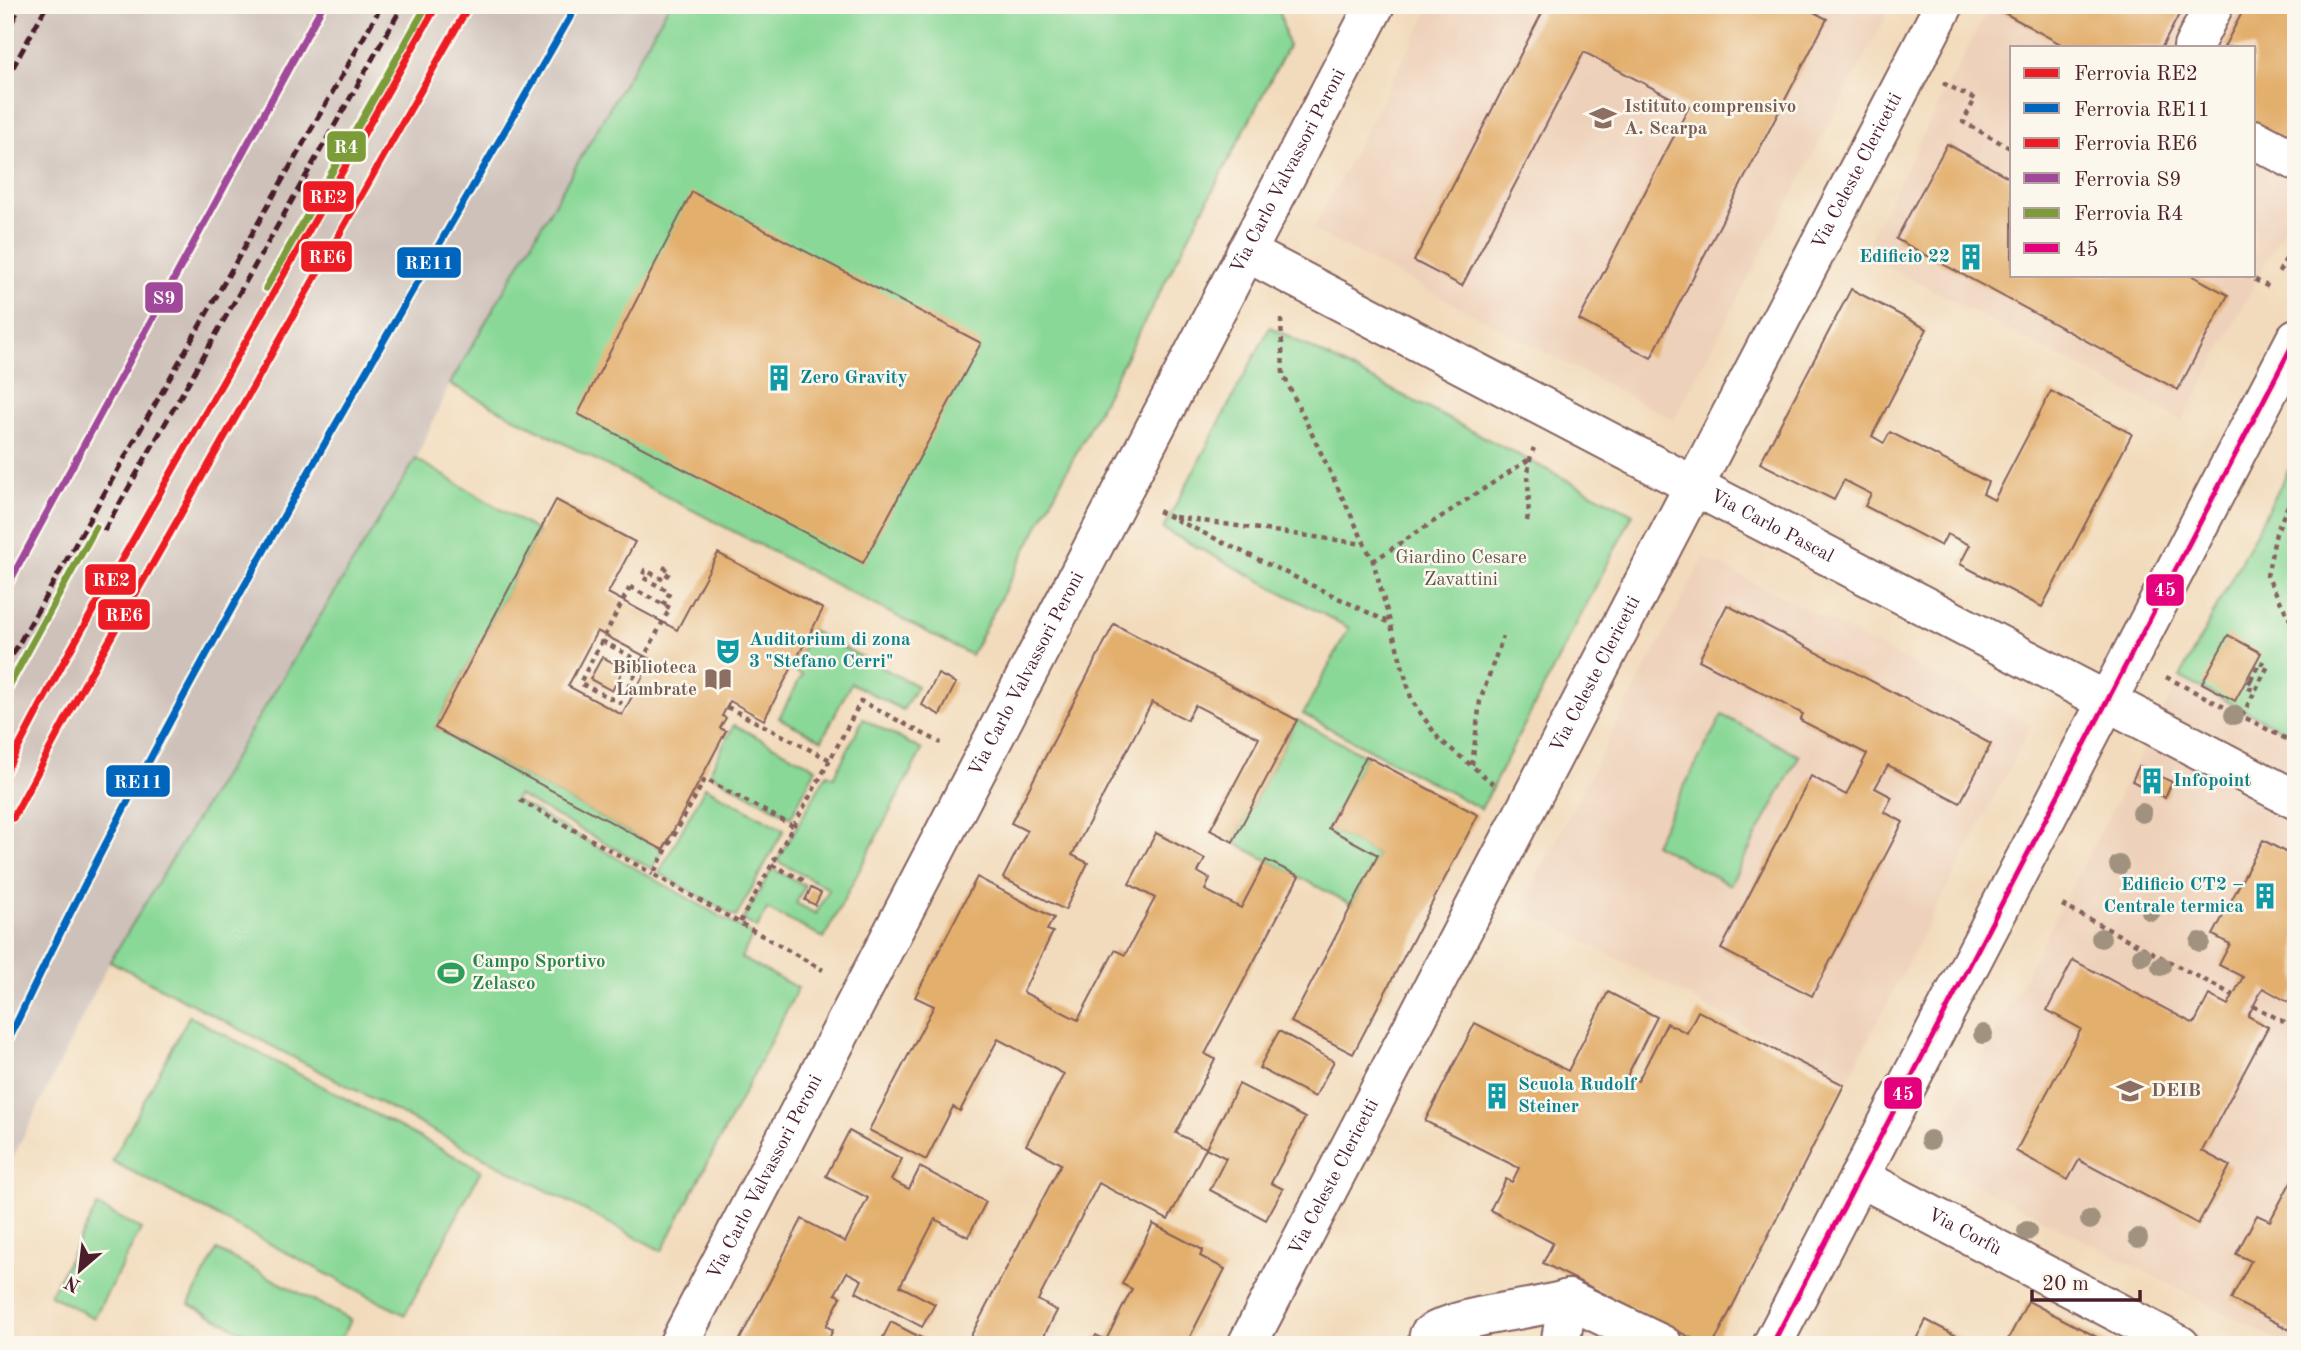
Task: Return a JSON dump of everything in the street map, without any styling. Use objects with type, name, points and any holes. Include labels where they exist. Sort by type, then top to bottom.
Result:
[{"type":"street","name":"Via Carlo Valvassori Peroni","points":[[678,1345],[1375,5]]},
{"type":"street","name":"Via Celeste Clericetti","points":[[1247,1345],[1944,5]]},
{"type":"street","points":[[2194,46],[2214,5]]},
{"type":"street","points":[[2256,140],[2296,161]]},
{"type":"street","name":"Via Carlo Pascal","points":[[1246,252],[2296,800]]},
{"type":"street","points":[[1772,1345],[2296,338]]},
{"type":"street","name":"Via Corfù","points":[[1859,1177],[2180,1345]]},
{"type":"street","points":[[1427,1345],[1429,1335],[1444,1325],[1568,1300],[1663,1345]]},
{"type":"street","points":[[1560,1345],[1568,1300]]},
{"type":"path","points":[[1941,82],[1975,99],[1963,122],[2010,148]]},
{"type":"path","points":[[2279,272],[2296,240]]},
{"type":"path","points":[[2248,276],[2271,288]]},
{"type":"path","points":[[1281,319],[1283,374],[1373,561],[1412,701],[1439,739],[1523,811]]},
{"type":"path","points":[[1527,521],[1530,506],[1528,460],[1534,448]]},
{"type":"path","points":[[1373,561],[1528,460]]},
{"type":"path","points":[[2296,487],[2276,533],[2267,576],[2296,631]]},
{"type":"path","points":[[1158,511],[1391,623]]},
{"type":"path","points":[[1170,517],[1365,544]]},
{"type":"path","points":[[663,567],[670,571],[664,580],[645,570],[642,577],[670,592],[663,605]]},
{"type":"path","points":[[629,587],[670,608],[620,704],[580,683],[602,642],[629,587]]},
{"type":"path","points":[[1472,766],[1480,701],[1503,636]]},
{"type":"path","points":[[602,642],[656,670]]},
{"type":"path","points":[[2242,716],[2269,666],[2260,662],[2246,687],[2255,691]]},
{"type":"path","points":[[2166,677],[2296,744]]},
{"type":"path","points":[[740,922],[861,701],[941,743]]},
{"type":"path","points":[[727,707],[830,760]]},
{"type":"path","points":[[653,874],[705,779],[793,827]]},
{"type":"path","points":[[520,800],[823,970]]},
{"type":"path","points":[[772,865],[807,882]]},
{"type":"path","points":[[2062,905],[2233,995]]},
{"type":"path","points":[[2253,1006],[2296,1028]]},
{"type":"shaded area","points":[[5,5],[669,5],[450,384],[416,459],[110,961],[5,1174]]},
{"type":"shaded area","name":"Istituto comprensivo A. Scarpa","points":[[1432,5],[1892,5],[1674,420],[1313,230]]},
{"type":"shaded area","points":[[1990,5],[2296,5],[2296,205],[2183,421],[1862,253]]},
{"type":"shaded area","name":"DEIB","points":[[2296,456],[2296,1345],[2287,1345],[1929,1160]]},
{"type":"shaded area","points":[[1704,557],[2032,725],[1847,1080],[1521,908]]},
{"type":"green space","points":[[669,5],[1284,5],[1280,13],[1288,46],[971,655],[450,384]]},
{"type":"green space","name":"Giardino Cesare Zavattini","points":[[1270,327],[1633,514],[1481,809],[1303,714],[1349,628],[1163,529]]},
{"type":"green space","points":[[2296,456],[2296,737],[2180,677]]},
{"type":"green space","name":"Campo Sportivo Zelasco","points":[[416,459],[539,532],[435,728],[663,850],[652,869],[518,795],[515,800],[753,935],[741,958],[798,988],[662,1251],[110,961]]},
{"type":"green space","points":[[812,631],[917,686],[903,710],[851,683],[822,740],[779,718],[802,675],[792,669]]},
{"type":"green space","points":[[1722,715],[1799,756],[1730,885],[1654,844]]},
{"type":"green space","points":[[863,719],[922,750],[824,938],[767,909],[757,928],[743,920],[772,869],[805,885],[796,903],[816,914],[829,889],[777,861],[827,774],[834,777]]},
{"type":"green space","points":[[1297,720],[1366,756],[1328,828],[1378,855],[1352,905],[1233,842]]},
{"type":"green space","points":[[734,725],[816,768],[791,817],[709,773]]},
{"type":"green space","points":[[705,787],[784,830],[736,917],[659,873]]},
{"type":"green space","points":[[189,1016],[481,1170],[405,1315],[112,1161]]},
{"type":"green space","points":[[97,1206],[141,1229],[94,1318],[50,1295]]},
{"type":"green space","points":[[217,1250],[351,1320],[338,1345],[268,1345],[189,1304]]},
{"type":"building","points":[[1546,5],[1800,5],[1827,19],[1651,358],[1579,320],[1689,107],[1584,52],[1462,286],[1414,261]]},
{"type":"building","points":[[1990,5],[2184,5],[2163,46],[2064,46]]},
{"type":"building","points":[[2246,5],[2296,5],[2296,155],[2256,134],[2256,46],[2225,46]]},
{"type":"building","name":"Edificio 22","points":[[1947,144],[2010,178],[2010,276],[2193,276],[2228,295],[2178,390],[1896,239]]},
{"type":"building","name":"Zero Gravity","points":[[692,192],[981,343],[863,563],[578,414]]},
{"type":"building","points":[[1851,289],[1927,329],[1872,436],[1884,443],[1890,432],[1988,482],[1983,494],[1994,500],[2051,391],[2132,434],[2042,607],[1960,564],[1970,545],[1947,534],[1941,546],[1865,506],[1871,494],[1844,480],[1834,500],[1760,463]]},
{"type":"building","name":"Biblioteca Lambrate","points":[[556,500],[635,542],[608,593],[677,630],[718,553],[823,609],[764,720],[730,701],[722,716],[726,718],[720,728],[726,731],[663,850],[435,728]],"holes":[[[597,631],[652,660],[622,715],[568,686]]]},
{"type":"building","points":[[1727,605],[1991,744],[1960,803],[1888,765],[1875,788],[1892,797],[1884,812],[1903,822],[1812,996],[1721,949],[1811,776],[1846,795],[1867,754],[1800,720],[1803,714],[1699,660]]},
{"type":"building","points":[[1114,624],[1297,720],[1233,842],[1210,830],[1259,738],[1195,705],[1187,720],[1152,702],[1072,855],[1088,863],[1065,910],[1003,878],[1027,831],[1011,823]]},
{"type":"building","points":[[2228,635],[2261,653],[2235,701],[2202,683]]},
{"type":"building","points":[[602,657],[624,668],[612,691],[590,679]]},
{"type":"building","points":[[938,674],[956,683],[940,715],[922,705]]},
{"type":"building","points":[[1366,756],[1478,815],[1353,1054],[1291,1022],[1378,855],[1328,828]]},
{"type":"building","name":"Infopoint","points":[[2139,766],[2172,782],[2165,798],[2132,781]]},
{"type":"building","points":[[1156,833],[1205,859],[1198,872],[1210,879],[1205,890],[1241,908],[1266,860],[1299,876],[1205,1054],[1215,1059],[1176,1133],[1206,1148],[1168,1220],[1099,1183],[1038,1300],[1057,1311],[1039,1345],[966,1345],[1061,1164],[1026,1145],[1064,1074],[998,1039],[960,1111],[953,1107],[926,1160],[869,1130],[934,1006],[915,997],[977,877],[1054,918],[1047,930],[1053,932],[1023,992],[1078,1020],[1115,950],[1125,955],[1155,898],[1129,884]]},
{"type":"building","points":[[2263,840],[2296,858],[2296,988],[2288,1002],[2263,988],[2248,1016],[2268,1027],[2202,1151],[2230,1166],[2198,1224],[2079,1160],[2068,1180],[2016,1151],[2081,1029],[2047,1010],[2073,960],[2194,1024],[2209,995],[2228,1005],[2243,977],[2219,965],[2230,944],[2213,935]]},
{"type":"building","points":[[811,888],[821,893],[815,905],[805,900]]},
{"type":"building","points":[[1608,992],[1657,1017],[1627,1076],[1638,1081],[1667,1023],[1687,1033],[1698,1011],[1844,1085],[1713,1345],[1705,1345],[1543,1263],[1553,1243],[1490,1210],[1506,1179],[1512,1182],[1519,1168],[1425,1121],[1475,1023],[1568,1071]]},
{"type":"building","points":[[1279,1031],[1334,1061],[1315,1097],[1259,1068]]},
{"type":"building","points":[[1239,1084],[1305,1118],[1271,1183],[1283,1189],[1266,1220],[1210,1190],[1226,1158],[1206,1148]]},
{"type":"building","points":[[849,1131],[902,1159],[891,1180],[909,1189],[920,1167],[986,1202],[968,1237],[935,1219],[900,1286],[935,1304],[922,1327],[856,1292],[862,1280],[847,1272],[835,1294],[841,1297],[826,1326],[833,1330],[826,1345],[737,1345],[802,1219],[845,1242],[868,1198],[826,1176]]},
{"type":"building","points":[[2296,1172],[2296,1333],[2231,1299],[2251,1261],[2236,1254],[2257,1215],[2270,1221]]},
{"type":"building","points":[[1153,1224],[1203,1250],[1200,1256],[1225,1269],[1186,1345],[1091,1345],[1096,1335],[1106,1340],[1132,1289],[1122,1284]]},
{"type":"building","points":[[2028,1301],[2093,1335],[2111,1345],[2005,1345]]},
{"type":"building","points":[[1926,1320],[1974,1345],[1913,1345]]},
{"type":"building","points":[[891,1322],[935,1345],[879,1345]]},
{"type":"railway","points":[[5,35],[21,5]]},
{"type":"railway","points":[[5,82],[47,5]]},
{"type":"railway","points":[[5,668],[382,5]]},
{"type":"railway","points":[[104,531],[403,5]]},
{"type":"rail line","name":"S9","points":[[5,590],[323,5]]},
{"type":"rail line","name":"R4","points":[[266,288],[427,5]]},
{"type":"rail line","name":"RE2","points":[[5,773],[62,665],[437,5]]},
{"type":"rail line","name":"RE11","points":[[5,1047],[70,914],[209,651],[354,391],[577,5]]},
{"type":"rail line","name":"RE6","points":[[13,818],[84,685],[467,9]]},
{"type":"rail line","name":"R4","points":[[5,693],[96,527]]},
{"type":"transit line","name":"45","points":[[1772,1345],[2296,338]]},
{"type":"place","name":"Istituto comprensivo A. Scarpa","points":[[1603,118]]},
{"type":"place","name":"Edificio 22","points":[[1971,257]]},
{"type":"place","name":"Zero Gravity","points":[[779,378]]},
{"type":"place","name":"Auditorium di zona 3 \"Stefano Cerri\"","points":[[728,651]]},
{"type":"place","name":"Biblioteca Lambrate","points":[[718,679]]},
{"type":"place","name":"Infopoint","points":[[2152,781]]},
{"type":"place","name":"Edificio CT2 – Centrale termica","points":[[2265,896]]},
{"type":"place","name":"Campo Sportivo Zelasco","points":[[451,973]]},
{"type":"place","name":"DEIB","points":[[2130,1091]]},
{"type":"place","name":"Scuola Rudolf Steiner","points":[[1497,1096]]}]
